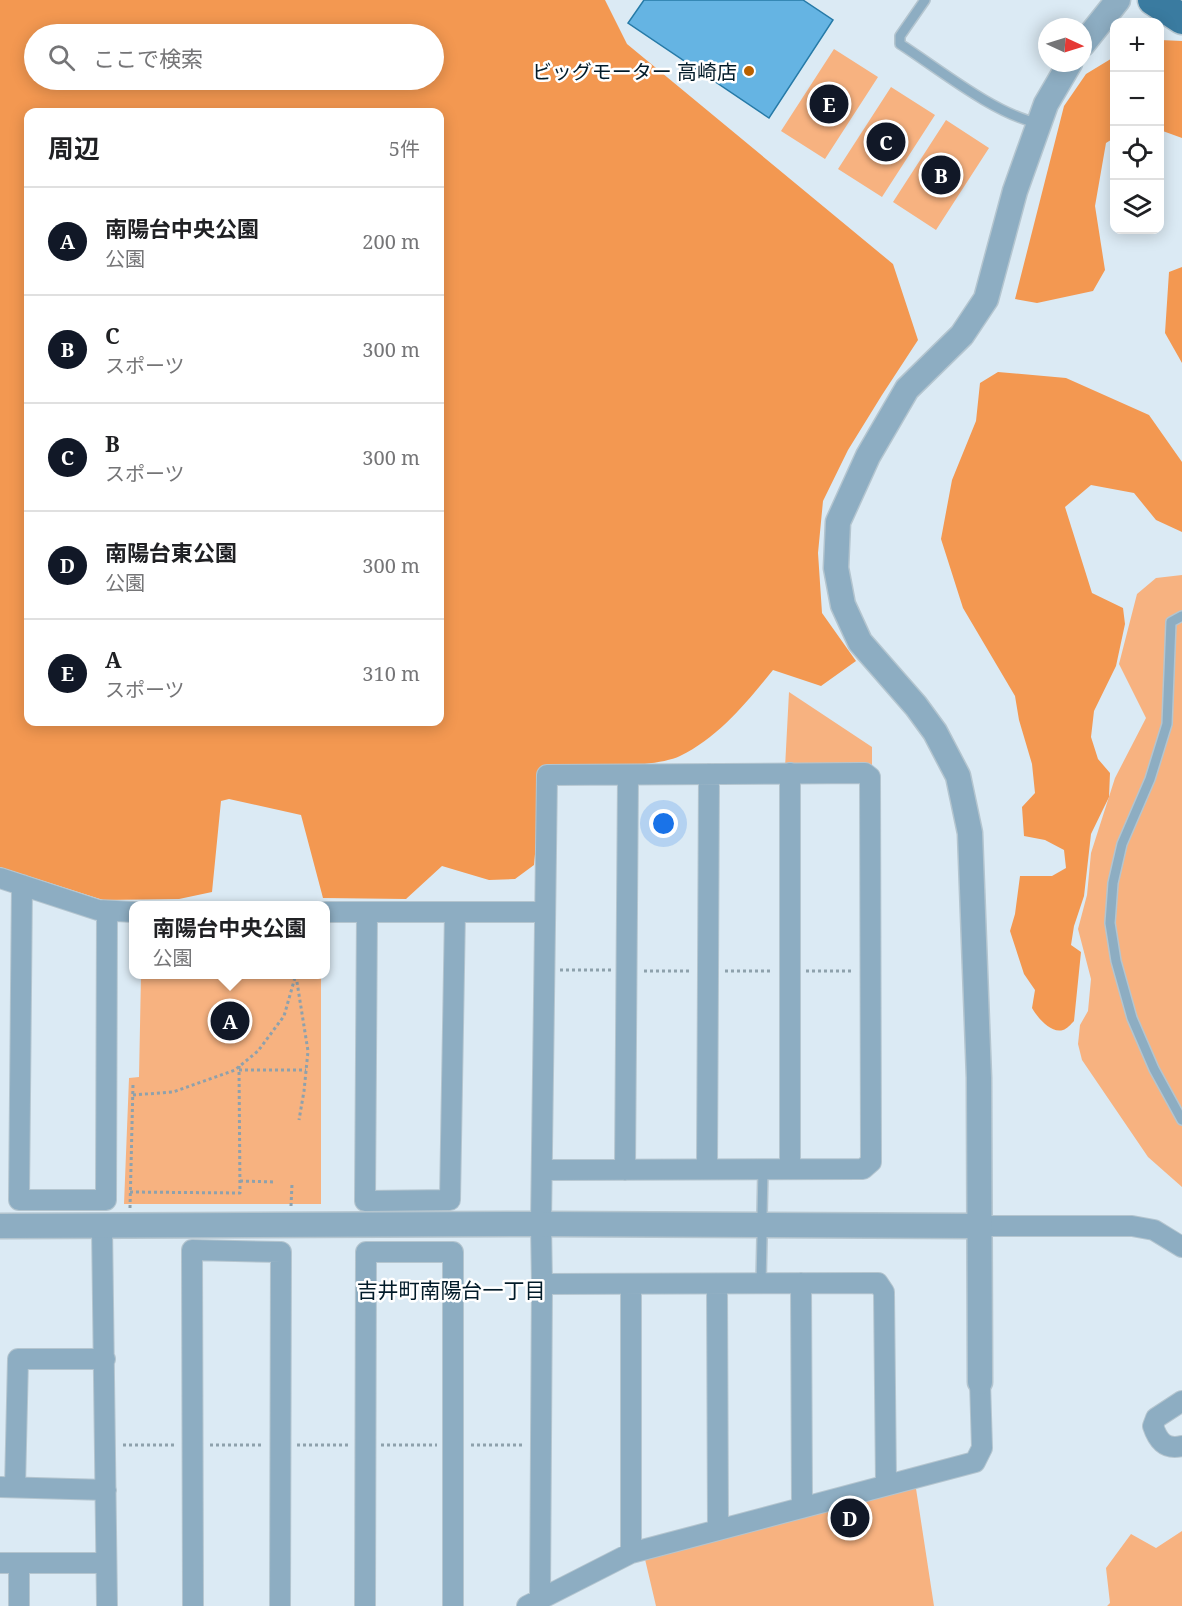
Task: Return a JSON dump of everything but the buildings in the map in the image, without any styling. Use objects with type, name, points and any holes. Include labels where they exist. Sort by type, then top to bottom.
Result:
[{"type":"main road","points":[[1153,0],[1182,19]]},
{"type":"street","points":[[1092,33],[1119,0]]},
{"type":"street","points":[[533,1603],[630,1553],[975,1462],[982,1448],[978,1226],[979,1078],[970,833],[958,776],[935,732],[916,706],[860,642],[843,605],[836,568],[838,522],[868,456],[907,389],[962,335],[986,299],[1015,191],[1046,104],[1065,72]]},
{"type":"street","points":[[790,773],[790,1169]]},
{"type":"street","points":[[533,1603],[541,1445],[541,1224],[547,775],[865,773],[870,777],[871,1162],[863,1169],[543,1170]]},
{"type":"street","points":[[707,1170],[709,774]]},
{"type":"street","points":[[626,1170],[628,775]]},
{"type":"street","points":[[0,878],[98,910],[129,912]]},
{"type":"street","points":[[22,885],[19,1200],[106,1200],[107,911]]},
{"type":"street","points":[[330,912],[544,912]]},
{"type":"street","points":[[367,912],[364,1201],[450,1200],[454,912]]},
{"type":"street","points":[[0,1226],[541,1224],[1132,1226],[1154,1230],[1182,1247]]},
{"type":"street","points":[[102,1226],[107,1606]]},
{"type":"street","points":[[193,1606],[192,1250],[281,1252],[280,1606]]},
{"type":"street","points":[[365,1606],[366,1252],[453,1252],[453,1606]]},
{"type":"street","points":[[801,1283],[802,1508]]},
{"type":"street","points":[[542,1284],[878,1283],[884,1292],[886,1485]]},
{"type":"street","points":[[630,1553],[631,1284]]},
{"type":"street","points":[[717,1284],[718,1530]]},
{"type":"street","points":[[105,1359],[18,1359],[8,1487],[106,1490]]},
{"type":"street","points":[[1182,1401],[1156,1418],[1153,1426],[1160,1442],[1169,1448],[1182,1446]]},
{"type":"street","points":[[19,1606],[10,1563],[106,1563]]},
{"type":"lane","points":[[925,0],[900,36],[900,44],[998,108],[1021,119],[1040,123]]},
{"type":"lane","points":[[1182,616],[1172,622],[1167,724],[1150,779],[1122,844],[1113,883],[1110,922],[1116,961],[1132,1018],[1154,1069],[1182,1120]]},
{"type":"lane","points":[[762,1216],[763,1169]]},
{"type":"lane","points":[[762,1237],[762,1283]]},
{"type":"path","points":[[133,1095],[173,1092],[239,1068],[258,1051],[284,1016],[295,979]]},
{"type":"path","points":[[297,979],[308,1051],[299,1120]]},
{"type":"path","points":[[239,1068],[306,1070]]},
{"type":"path","points":[[130,1192],[240,1192],[239,1068]]},
{"type":"path","points":[[130,1212],[133,1084]]},
{"type":"path","points":[[240,1181],[276,1182]]},
{"type":"path","points":[[291,1211],[292,1184]]},
{"type":"path","points":[[105,1444],[541,1445]]},
{"type":"shaded area","points":[[0,0],[605,0],[627,44],[893,264],[918,340],[848,450],[823,501],[818,553],[822,613],[856,661],[821,686],[773,670],[742,707],[719,729],[680,756],[633,765],[543,767],[534,865],[515,879],[489,880],[442,866],[406,899],[323,898],[301,815],[229,799],[221,801],[212,892],[179,899],[103,900],[0,867]]},
{"type":"shaded area","points":[[1164,40],[1182,41],[1182,138],[1164,131]]},
{"type":"shaded area","points":[[834,49],[878,77],[825,159],[781,131]]},
{"type":"shaded area","points":[[1110,59],[1110,140],[1106,143],[1095,206],[1105,270],[1093,291],[1037,303],[1015,299],[1064,106],[1086,74]]},
{"type":"shaded area","points":[[891,87],[935,115],[882,197],[838,169]]},
{"type":"shaded area","points":[[946,120],[989,148],[936,230],[893,202]]},
{"type":"shaded area","points":[[1182,267],[1182,363],[1165,333],[1169,272]]},
{"type":"shaded area","points":[[998,372],[1066,378],[1149,415],[1182,462],[1182,532],[1156,520],[1134,493],[1091,485],[1065,507],[1092,593],[1123,608],[1125,624],[1116,666],[1094,711],[1091,737],[1098,759],[1110,773],[1109,797],[1091,834],[1084,896],[1074,926],[1071,945],[1081,952],[1074,1021],[1066,1029],[1058,1031],[1045,1024],[1032,1008],[1035,990],[1024,974],[1010,931],[1015,914],[1020,876],[1052,876],[1066,868],[1064,850],[1045,840],[1024,836],[1022,807],[1035,793],[1032,764],[1019,720],[1015,696],[963,608],[941,539],[952,480],[976,421],[980,383]]},
{"type":"shaded area","points":[[1182,575],[1182,1187],[1148,1157],[1082,1060],[1078,1044],[1080,1025],[1088,1011],[1091,979],[1078,929],[1087,895],[1091,853],[1115,778],[1146,718],[1119,664],[1137,594],[1156,578]]},
{"type":"shaded area","points":[[789,692],[872,747],[872,770],[785,768]]},
{"type":"shaded area","points":[[141,979],[321,979],[321,1204],[124,1204],[129,1078],[139,1077]]},
{"type":"shaded area","points":[[915,1482],[934,1606],[656,1606],[644,1555]]},
{"type":"shaded area","points":[[1182,1531],[1182,1606],[1107,1606],[1110,1603],[1106,1568],[1131,1534],[1156,1548]]},
{"type":"place","name":"ビッグモーター 高崎店","points":[[749,71]]},
{"type":"place","name":"A","points":[[829,104]]},
{"type":"place","name":"B","points":[[886,142]]},
{"type":"place","name":"C","points":[[941,175]]},
{"type":"place","name":"南陽台中央公園","points":[[230,1021]]},
{"type":"place","name":"南陽台東公園","points":[[850,1518]]},
{"type":"district","name":"吉井町南陽台一丁目","points":[[451,1290]]}]
